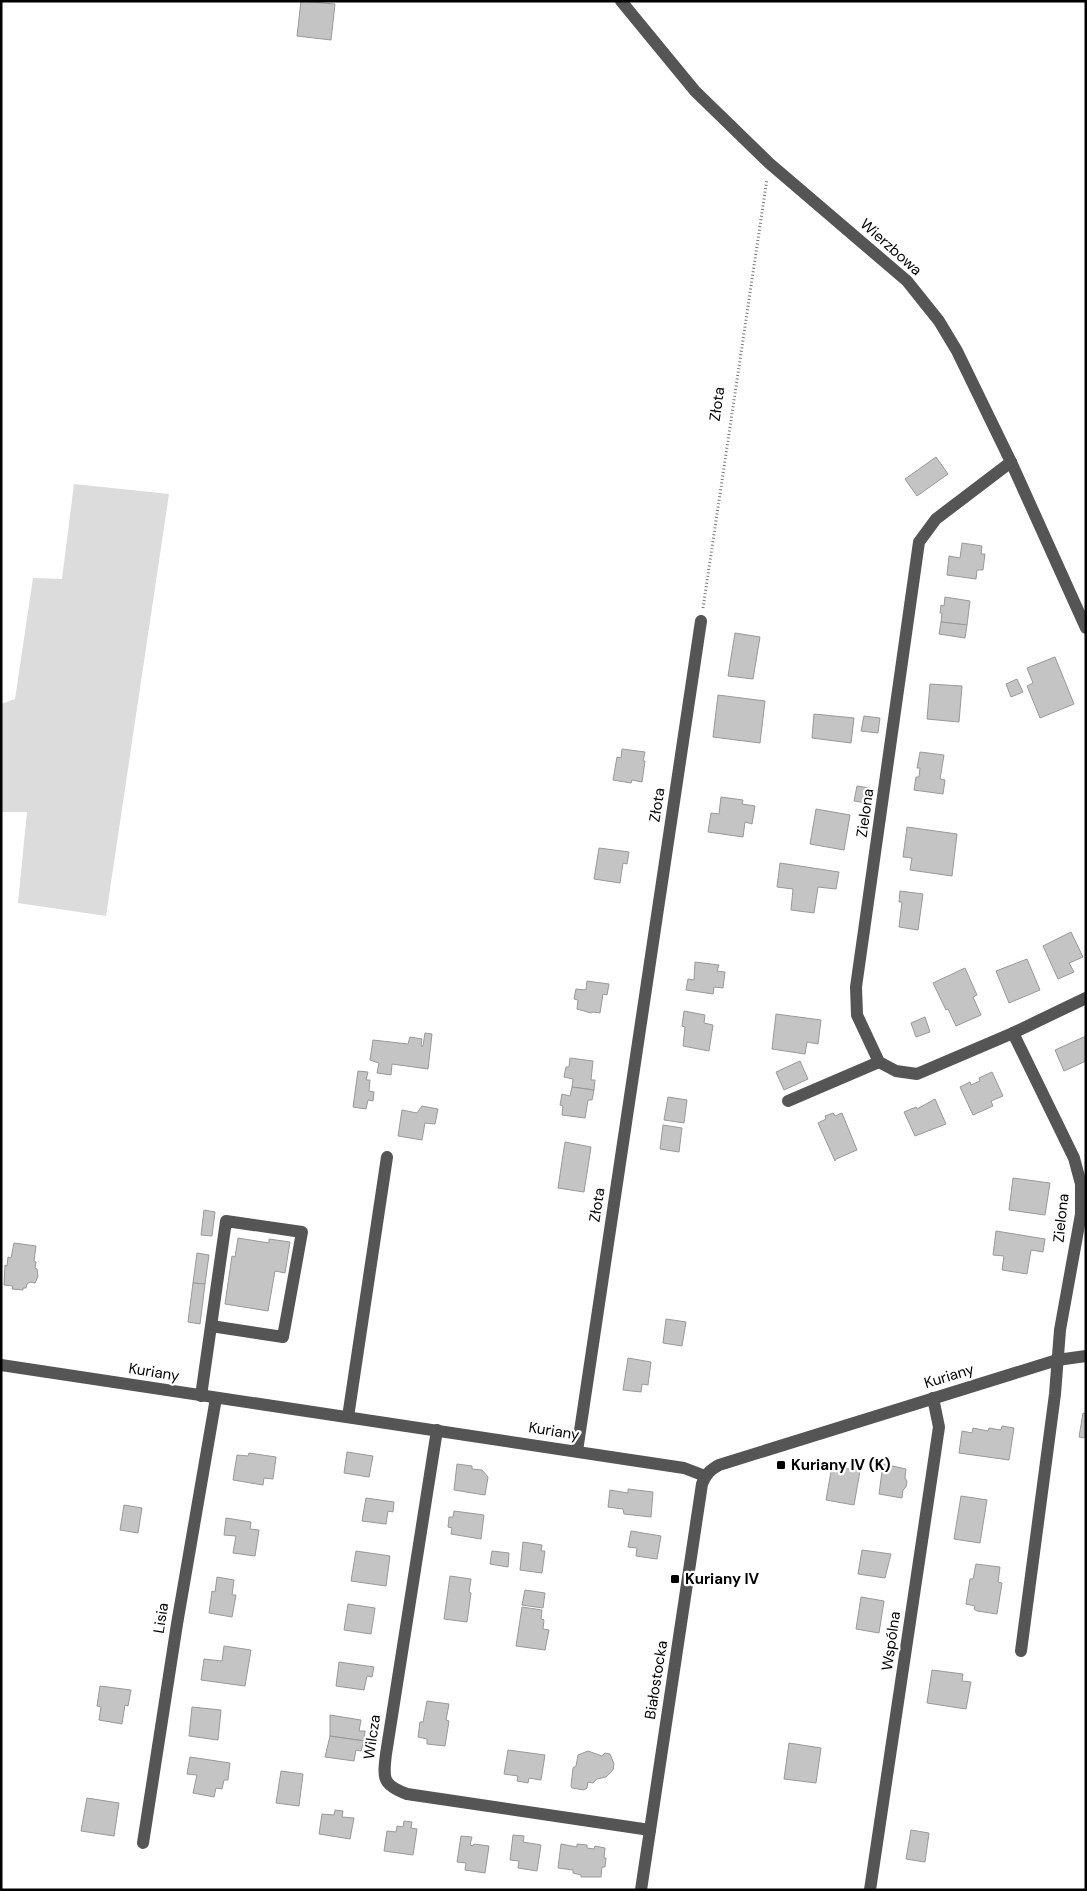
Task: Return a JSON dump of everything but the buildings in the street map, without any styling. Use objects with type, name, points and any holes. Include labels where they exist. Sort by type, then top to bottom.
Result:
[{"type":"street","name":"Wierzbowa","points":[[621,1],[694,91],[769,163],[907,281],[939,321],[957,350],[1011,462],[1086,628]]},
{"type":"street","name":"Zielona","points":[[879,1062],[857,1015],[856,987],[920,542],[936,518],[1011,462]]},
{"type":"street","name":"Złota","points":[[577,1451],[702,621]]},
{"type":"street","points":[[788,1101],[879,1062],[896,1071],[916,1074],[1013,1033],[1086,998]]},
{"type":"street","name":"Zielona","points":[[1013,1033],[1074,1158],[1081,1184],[1081,1214],[1060,1330],[1055,1394],[1021,1650]]},
{"type":"street","points":[[348,1417],[387,1157]]},
{"type":"street","points":[[201,1396],[211,1326],[226,1221],[302,1232],[283,1337],[211,1326]]},
{"type":"street","name":"Kuriany","points":[[1,1366],[577,1451],[684,1468],[705,1476],[711,1469],[719,1465],[1057,1360],[1086,1356]]},
{"type":"street","name":"Lisia","points":[[143,1843],[177,1624],[216,1398]]},
{"type":"street","name":"Wspólna","points":[[870,1890],[939,1428],[933,1398]]},
{"type":"street","name":"Wilcza","points":[[437,1430],[386,1754],[385,1781],[394,1789],[407,1794],[650,1830]]},
{"type":"street","name":"Białostocka","points":[[641,1890],[702,1484],[705,1476]]},
{"type":"path","name":"Złota","points":[[702,621],[769,163]]},
{"type":"shaded area","points":[[74,484],[169,494],[106,916],[18,903],[27,812],[1,812],[1,704],[15,699],[33,578],[62,579]]},
{"type":"place","name":"Kuriany IV (K)","points":[[781,1465]]},
{"type":"place","name":"Kuriany IV","points":[[675,1579]]}]
